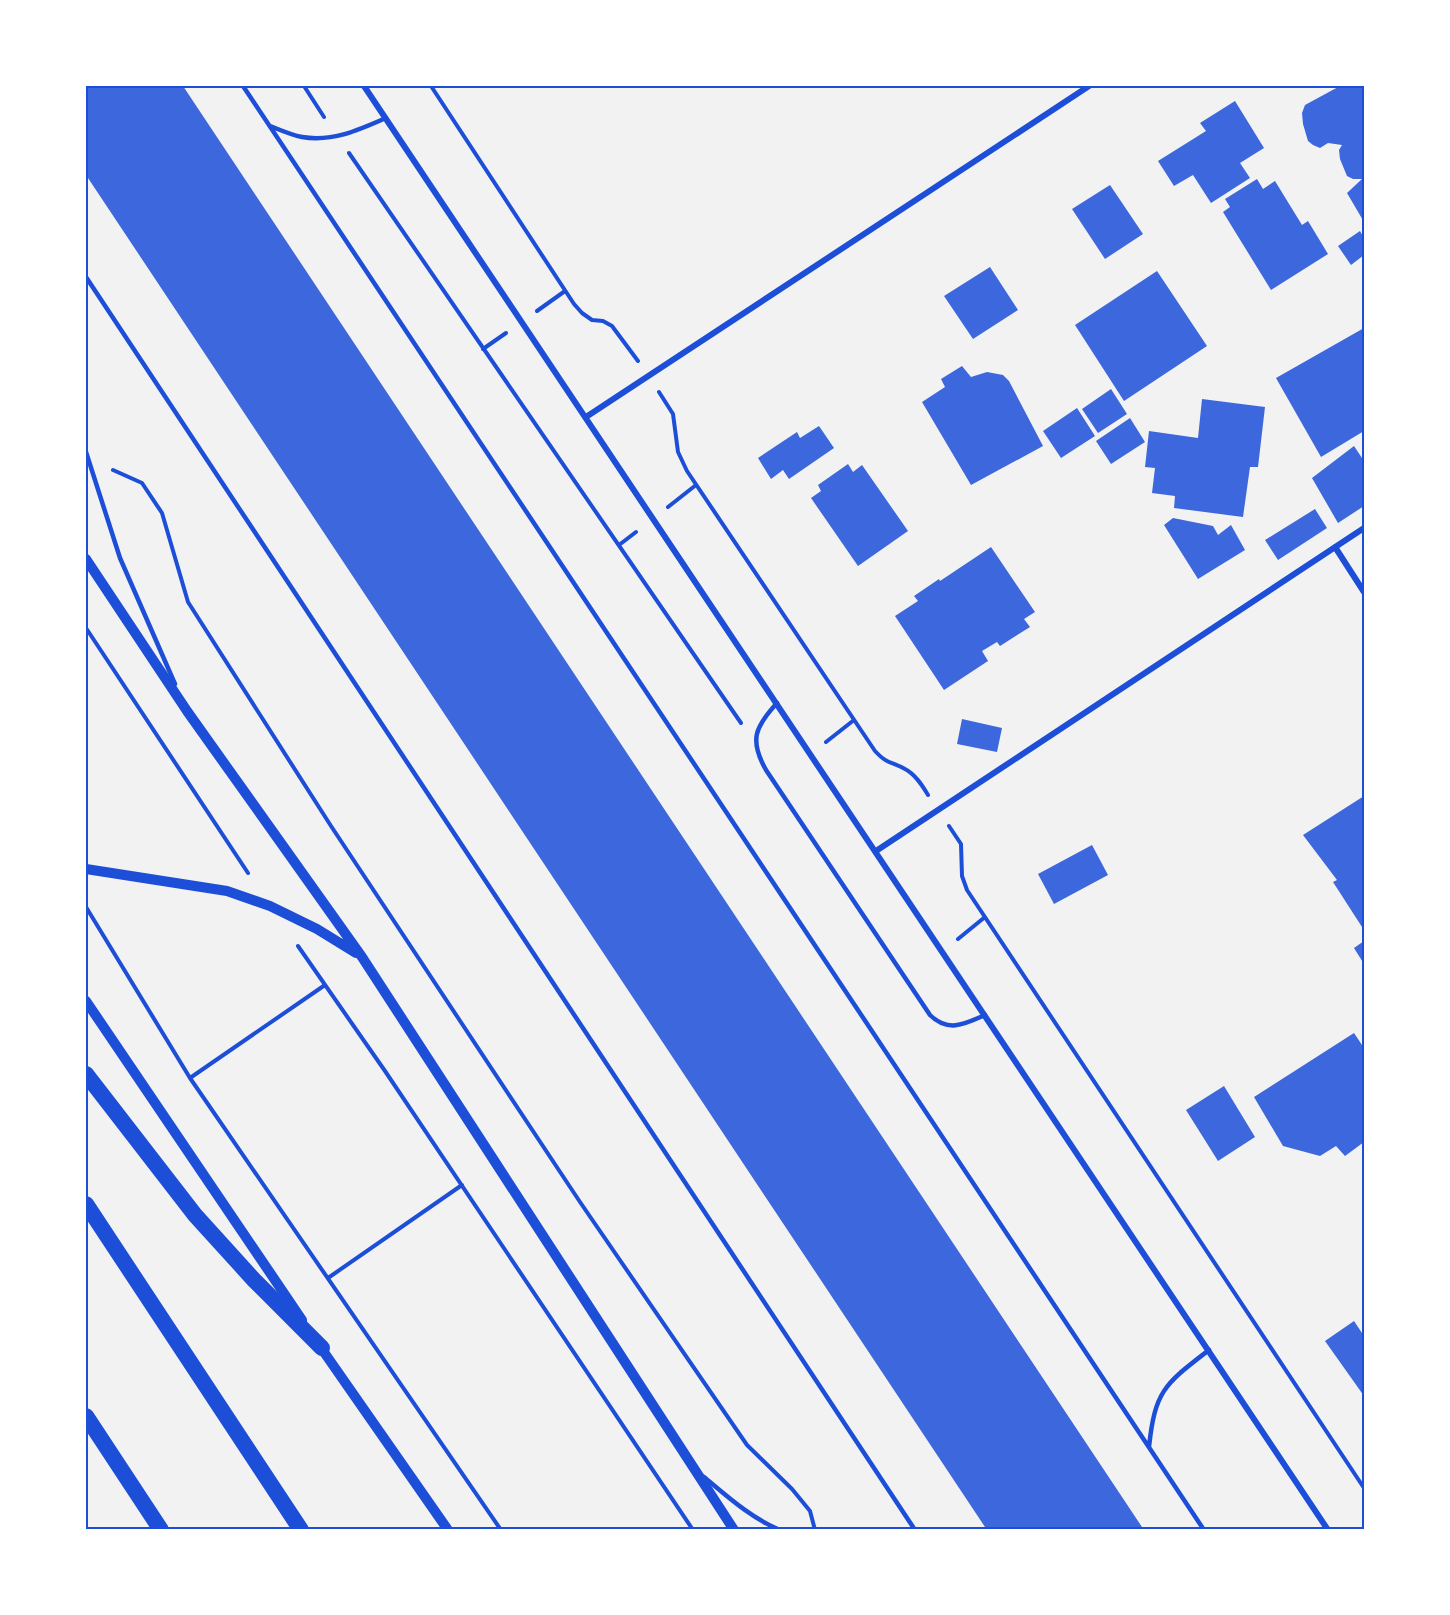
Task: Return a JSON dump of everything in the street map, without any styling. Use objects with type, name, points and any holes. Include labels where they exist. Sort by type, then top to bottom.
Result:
[{"type":"highway","points":[[86,1074],[195,1215],[254,1280],[321,1348]]},
{"type":"highway","points":[[86,1204],[301,1530]]},
{"type":"highway","points":[[86,1416],[161,1530]]},
{"type":"street","points":[[364,86],[1328,1530]]},
{"type":"street","points":[[586,417],[1089,86]]},
{"type":"street","points":[[876,851],[1365,528]]},
{"type":"street","points":[[1335,547],[1365,592]]},
{"type":"street","points":[[86,559],[187,711],[362,957],[734,1530]]},
{"type":"street","points":[[86,869],[227,891],[270,906],[317,928],[362,957]]},
{"type":"street","points":[[86,1001],[321,1348],[448,1530]]},
{"type":"lane","points":[[243,86],[1204,1530]]},
{"type":"lane","points":[[270,126],[301,137],[337,137],[360,130],[386,117]]},
{"type":"lane","points":[[86,277],[915,1530]]},
{"type":"lane","points":[[86,454],[120,558],[187,711]]},
{"type":"lane","points":[[777,703],[761,721],[756,732],[755,744],[766,770],[930,1015],[936,1021],[953,1027],[985,1015]]},
{"type":"lane","points":[[1149,1447],[1152,1416],[1160,1396],[1173,1378],[1209,1350]]},
{"type":"lane","points":[[690,1465],[734,1502],[764,1523],[780,1530]]},
{"type":"path","points":[[304,86],[755,744]]},
{"type":"path","points":[[431,86],[574,304],[592,320],[603,321],[612,326],[648,376],[673,414],[678,452],[687,471],[875,751],[892,765],[913,774],[938,809],[961,844],[962,876],[968,890],[1365,1488]]},
{"type":"path","points":[[86,454],[142,483],[162,513],[188,602],[331,826],[593,1221],[747,1445],[810,1511],[815,1530]]},
{"type":"path","points":[[86,628],[270,906]]},
{"type":"path","points":[[86,907],[190,1078],[501,1530]]},
{"type":"path","points":[[298,946],[462,1185],[693,1530]]},
{"type":"path","points":[[190,1078],[326,985]]},
{"type":"path","points":[[328,1278],[462,1185]]},
{"type":"building","points":[[86,86],[183,86],[1144,1530],[987,1530],[86,175]]},
{"type":"building","points":[[1340,86],[1364,86],[1364,222],[1347,193],[1362,179],[1347,176],[1340,159],[1339,150],[1342,145],[1328,143],[1320,148],[1313,145],[1308,141],[1303,124],[1302,113],[1305,105]]},
{"type":"building","points":[[1235,101],[1264,148],[1240,163],[1250,178],[1211,203],[1193,175],[1174,186],[1158,161],[1206,131],[1200,123]]},
{"type":"building","points":[[1257,179],[1263,189],[1275,181],[1302,225],[1308,221],[1328,254],[1271,290],[1223,212],[1230,207],[1225,199]]},
{"type":"building","points":[[1110,185],[1143,234],[1105,259],[1072,209]]},
{"type":"building","points":[[1360,231],[1364,238],[1364,255],[1351,265],[1338,246]]},
{"type":"building","points":[[990,267],[1018,310],[973,339],[944,296]]},
{"type":"building","points":[[1157,271],[1207,346],[1124,401],[1075,325]]},
{"type":"building","points":[[1364,328],[1364,431],[1321,457],[1276,378]]},
{"type":"building","points":[[962,366],[971,377],[987,372],[1003,375],[1009,381],[1043,446],[971,485],[922,402],[945,387],[941,379]]},
{"type":"building","points":[[1111,389],[1127,414],[1098,433],[1082,409]]},
{"type":"building","points":[[1202,399],[1265,407],[1258,467],[1250,467],[1243,517],[1174,508],[1175,496],[1152,493],[1155,468],[1145,467],[1149,431],[1198,438]]},
{"type":"building","points":[[1077,408],[1095,436],[1061,458],[1043,431]]},
{"type":"building","points":[[1130,418],[1145,442],[1111,464],[1096,441]]},
{"type":"building","points":[[819,426],[834,448],[789,479],[783,470],[771,479],[758,458],[797,432],[800,438]]},
{"type":"building","points":[[1354,446],[1364,461],[1364,506],[1338,523],[1312,478]]},
{"type":"building","points":[[848,464],[853,472],[862,465],[908,531],[858,566],[811,498],[821,491],[818,485]]},
{"type":"building","points":[[1315,509],[1327,528],[1278,560],[1265,540]]},
{"type":"building","points":[[1173,518],[1213,526],[1218,535],[1231,525],[1245,550],[1198,579],[1164,525]]},
{"type":"building","points":[[991,547],[1035,612],[1024,619],[1030,627],[1000,646],[997,642],[982,651],[988,661],[944,690],[895,616],[918,601],[914,596]]},
{"type":"building","points":[[962,719],[1002,728],[997,752],[957,744]]},
{"type":"building","points":[[1364,796],[1364,926],[1362,927],[1333,882],[1337,880],[1303,835]]},
{"type":"building","points":[[1092,845],[1108,875],[1054,904],[1038,874]]},
{"type":"building","points":[[1364,941],[1364,964],[1354,948]]},
{"type":"building","points":[[1354,1033],[1364,1048],[1364,1142],[1345,1156],[1336,1146],[1320,1156],[1283,1146],[1254,1097]]},
{"type":"building","points":[[1224,1086],[1255,1137],[1218,1161],[1186,1110]]},
{"type":"building","points":[[1354,1321],[1364,1336],[1364,1396],[1325,1341]]}]
